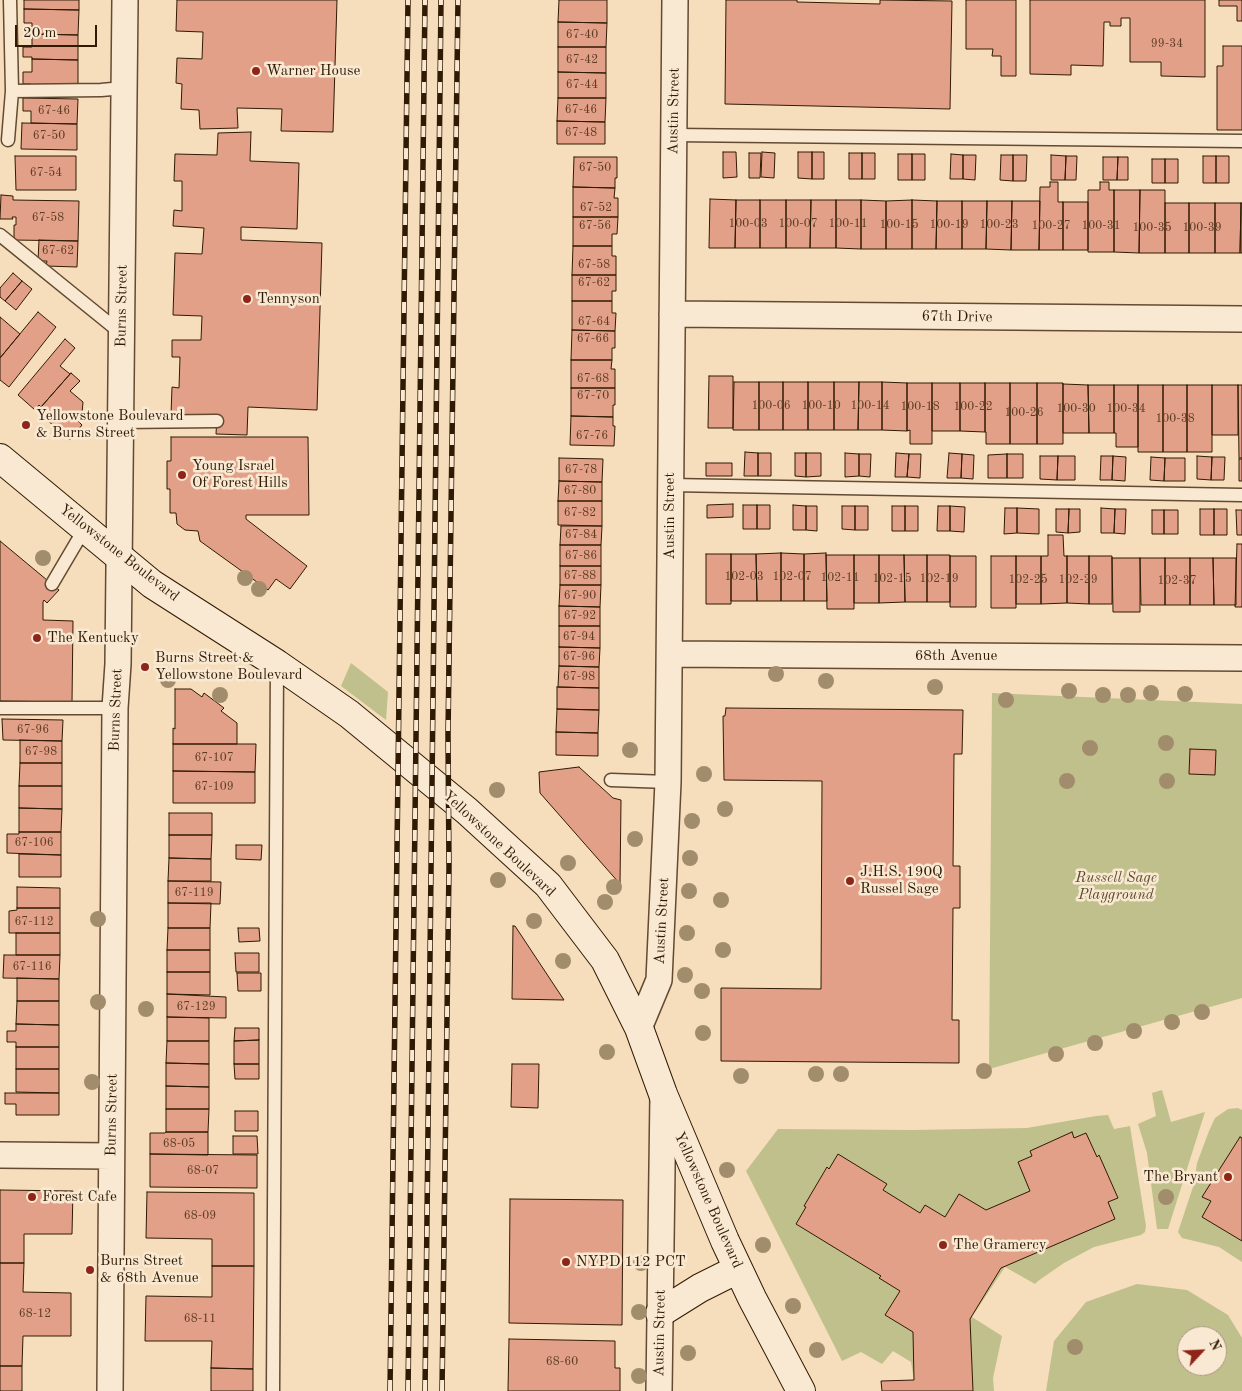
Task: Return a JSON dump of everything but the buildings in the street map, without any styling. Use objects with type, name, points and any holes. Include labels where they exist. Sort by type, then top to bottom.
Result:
[{"type":"street","name":"Burns Street","points":[[110,1391],[115,708],[118,664],[125,0]]},
{"type":"street","name":"Austin Street","points":[[639,1028],[659,980],[668,782],[675,0]]},
{"type":"street","name":"67th Drive","points":[[672,314],[1242,319]]},
{"type":"street","name":"Yellowstone Boulevard","points":[[0,458],[152,584],[277,664],[357,720],[467,811],[548,885],[606,960],[639,1028],[662,1094],[738,1269],[801,1391]]},
{"type":"street","name":"68th Avenue","points":[[670,654],[1242,658]]},
{"type":"street","name":"Austin Street","points":[[659,1391],[662,1094]]},
{"type":"street","points":[[0,1155],[112,1156]]},
{"type":"street","points":[[660,1313],[700,1288],[738,1269]]},
{"type":"lane","points":[[8,140],[12,91],[10,0]]},
{"type":"lane","points":[[12,91],[124,88]]},
{"type":"lane","points":[[674,135],[1242,142]]},
{"type":"lane","points":[[0,235],[121,333]]},
{"type":"lane","points":[[120,422],[217,421]]},
{"type":"lane","points":[[670,485],[1242,495]]},
{"type":"lane","points":[[52,584],[85,528]]},
{"type":"lane","points":[[273,1391],[277,664]]},
{"type":"lane","points":[[0,708],[115,708]]},
{"type":"lane","points":[[611,780],[668,782]]},
{"type":"green space","points":[[351,663],[388,692],[386,720],[341,686]]},
{"type":"green space","name":"Russell Sage Playground","points":[[992,693],[1242,704],[1242,998],[989,1069]]},
{"type":"green space","points":[[1162,1090],[1171,1122],[1205,1112],[1168,1229],[1157,1229],[1147,1153],[1138,1124],[1156,1116],[1152,1093]]},
{"type":"green space","points":[[1238,1108],[1242,1110],[1242,1262],[1219,1247],[1182,1238],[1178,1232],[1194,1184],[1197,1163],[1215,1118],[1228,1109]]},
{"type":"green space","points":[[1108,1115],[1114,1129],[1130,1126],[1146,1226],[1145,1232],[1141,1235],[1094,1247],[1064,1263],[1035,1284],[1005,1267],[972,1317],[1002,1336],[993,1378],[994,1391],[882,1391],[881,1381],[914,1380],[911,1362],[893,1351],[882,1364],[861,1352],[842,1361],[746,1171],[778,1129],[914,1130],[1027,1128]]},
{"type":"green space","points":[[1137,1284],[1187,1290],[1228,1315],[1242,1338],[1242,1391],[1046,1391],[1054,1341],[1086,1302]]},
{"type":"railway","points":[[390,1391],[408,0]]},
{"type":"railway","points":[[408,1391],[425,0]]},
{"type":"railway","points":[[425,1391],[441,0]]},
{"type":"railway","points":[[442,1391],[449,867],[448,734],[458,0]]},
{"type":"place","name":"Warner House","points":[[256,71]]},
{"type":"place","name":"Tennyson","points":[[247,299]]},
{"type":"place","name":"Yellowstone Boulevard & Burns Street","points":[[26,425]]},
{"type":"place","name":"Young Israel Of Forest Hills","points":[[182,475]]},
{"type":"place","name":"The Kentucky","points":[[37,638]]},
{"type":"place","name":"Burns Street & Yellowstone Boulevard","points":[[145,667]]},
{"type":"place","name":"J.H.S. 190Q Russel Sage","points":[[850,881]]},
{"type":"place","name":"The Bryant","points":[[1228,1177]]},
{"type":"place","name":"Forest Cafe","points":[[32,1197]]},
{"type":"place","name":"The Gramercy","points":[[943,1245]]},
{"type":"place","name":"NYPD 112 PCT","points":[[566,1262]]},
{"type":"place","name":"Burns Street & 68th Avenue","points":[[90,1270]]}]
